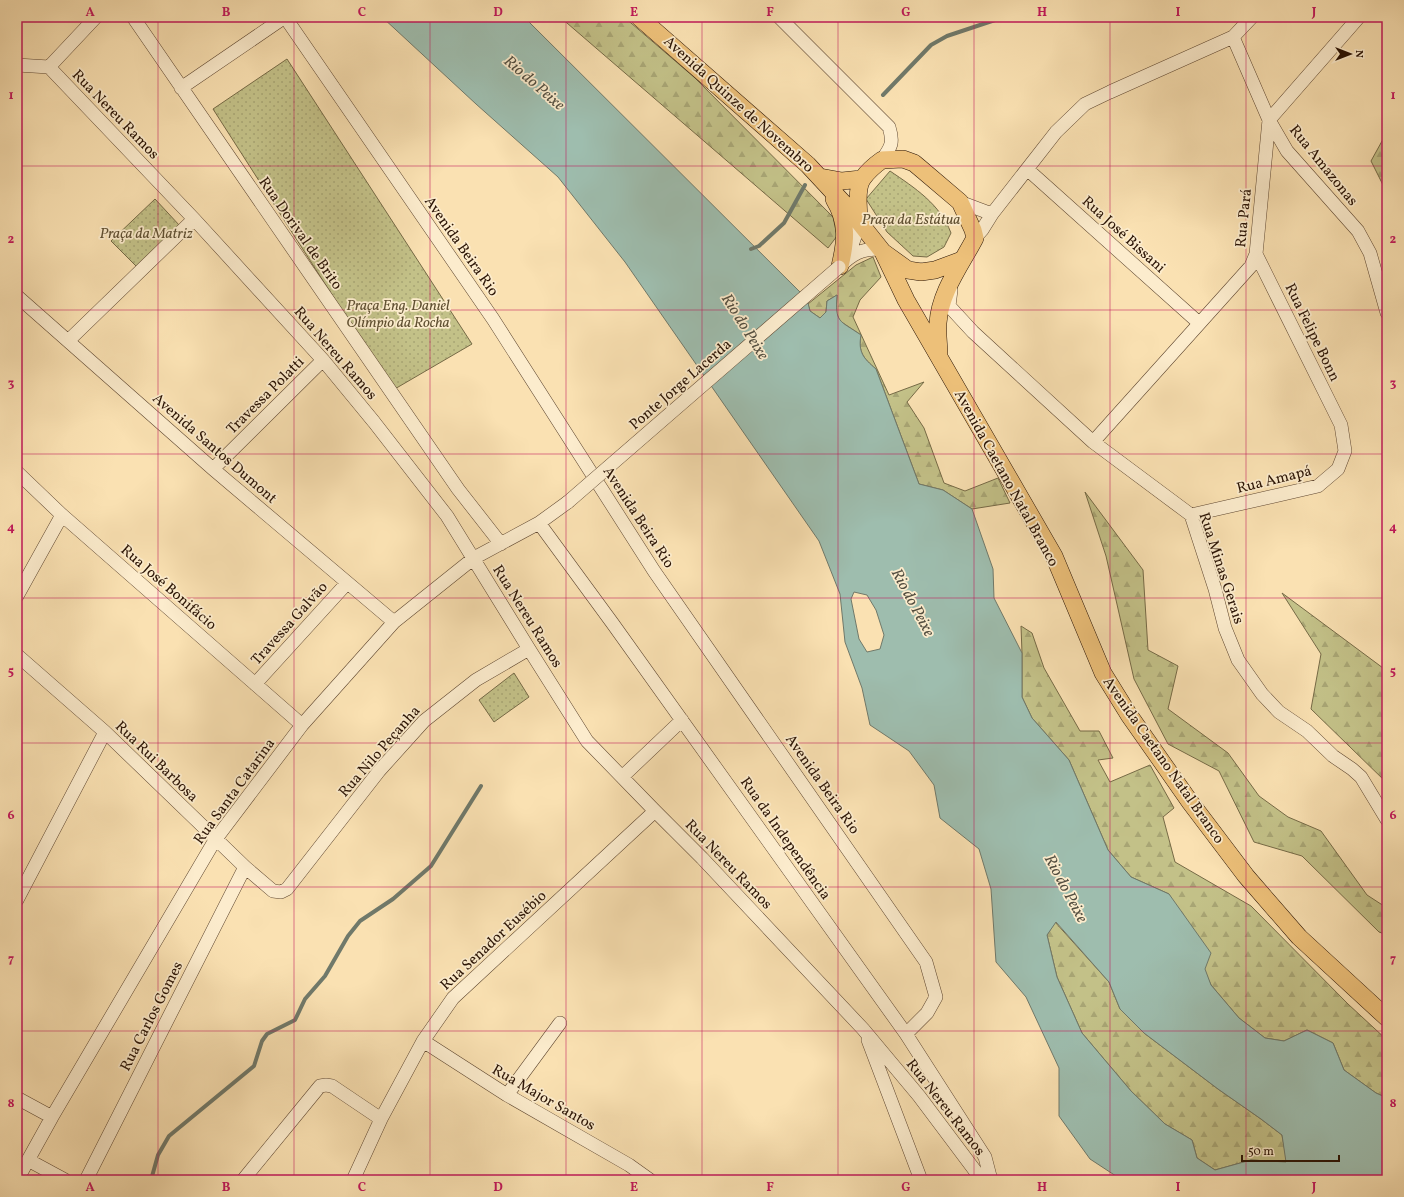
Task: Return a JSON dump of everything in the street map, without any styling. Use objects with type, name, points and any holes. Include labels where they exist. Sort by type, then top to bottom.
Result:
[{"type":"main road","name":"Avenida Quinze de Novembro","points":[[639,17],[727,93],[820,177],[860,222]]},
{"type":"main road","points":[[903,159],[914,162],[960,202],[973,230],[975,238],[962,260],[935,270],[921,272],[908,270],[882,251],[860,222],[858,209],[861,179],[882,160],[903,159]]},
{"type":"main road","name":"Avenida Quinze de Novembro","points":[[820,177],[842,181],[861,179]]},
{"type":"main road","points":[[820,177],[842,214],[845,238],[842,263]]},
{"type":"main road","name":"Avenida Caetano Natal Branco","points":[[882,251],[906,300],[1054,556],[1103,673],[1129,715],[1190,802],[1246,876],[1300,937],[1387,1018]]},
{"type":"main road","name":"Avenida Caetano Natal Branco","points":[[939,357],[938,322],[944,297],[962,260]]},
{"type":"street","points":[[17,65],[50,67],[96,17]]},
{"type":"street","name":"Rua Dorival de Brito","points":[[133,17],[458,489],[500,544]]},
{"type":"street","points":[[181,88],[285,17]]},
{"type":"street","name":"Avenida Beira Rio","points":[[285,17],[493,319],[654,571],[926,962],[936,997],[927,1013],[906,1034]]},
{"type":"street","points":[[779,17],[889,127],[892,143],[882,160]]},
{"type":"street","points":[[975,238],[1056,132],[1085,104],[1233,37],[1252,17]]},
{"type":"street","points":[[1269,120],[1359,17]]},
{"type":"street","name":"Rua Amazonas","points":[[1233,37],[1269,120],[1287,151],[1358,231],[1370,253],[1387,313]]},
{"type":"street","name":"Rua Nereu Ramos","points":[[50,67],[194,219],[323,360],[374,422],[442,510],[474,558],[587,741],[654,811],[707,863],[863,1029],[919,1096],[982,1180]]},
{"type":"street","name":"Rua Pará","points":[[1093,442],[1251,266],[1256,254],[1269,120]]},
{"type":"street","name":"Rua José Bissani","points":[[1027,168],[1199,323]]},
{"type":"street","points":[[960,202],[992,214]]},
{"type":"street","points":[[68,341],[194,219]]},
{"type":"street","points":[[842,263],[860,222]]},
{"type":"street","name":"Ponte Jorge Lacerda","points":[[568,502],[842,263],[858,251],[872,249],[882,251]]},
{"type":"street","name":"Rua Felipe Bonn","points":[[1256,254],[1341,425]]},
{"type":"street","name":"Rua Minas Gerais","points":[[953,277],[949,306],[956,315],[1093,442],[1191,515],[1215,589],[1225,628],[1238,660],[1262,694],[1279,712],[1307,731],[1333,756],[1361,777],[1387,820]]},
{"type":"street","name":"Avenida Santos Dumont","points":[[17,296],[213,469],[394,622]]},
{"type":"street","name":"Travessa Polatti","points":[[213,469],[323,360]]},
{"type":"street","name":"Rua Amapá","points":[[1191,515],[1318,486],[1338,470],[1345,451],[1341,425]]},
{"type":"street","name":"Rua José Bonifácio","points":[[17,472],[62,515],[302,725]]},
{"type":"street","name":"Rua Santa Catarina","points":[[17,1180],[52,1117],[215,840],[302,725],[394,622],[474,558],[539,523],[568,502]]},
{"type":"street","points":[[17,596],[62,515]]},
{"type":"street","name":"Rua da Independência","points":[[539,523],[682,720],[906,1034],[985,1157],[991,1180]]},
{"type":"street","name":"Travessa Galvão","points":[[256,684],[347,582]]},
{"type":"street","name":"Rua Nilo Peçanha","points":[[273,891],[281,892],[287,889],[379,771],[424,721],[476,680],[529,649]]},
{"type":"street","name":"Rua Rui Barbosa","points":[[17,654],[105,732],[215,840],[273,891]]},
{"type":"street","points":[[622,777],[682,720]]},
{"type":"street","points":[[17,900],[105,732]]},
{"type":"street","name":"Rua Senador Eusébio","points":[[353,1180],[381,1120],[423,1041],[453,998],[654,811]]},
{"type":"street","name":"Rua Carlos Gomes","points":[[86,1180],[245,867]]},
{"type":"street","points":[[507,1095],[560,1023]]},
{"type":"street","points":[[863,1029],[921,1180]]},
{"type":"street","name":"Rua Major Santos","points":[[423,1041],[507,1095],[629,1165],[650,1180]]},
{"type":"street","points":[[243,1180],[320,1086],[332,1086],[381,1120]]},
{"type":"street","points":[[17,1098],[52,1117]]},
{"type":"street","points":[[28,1160],[66,1180]]},
{"type":"green space","points":[[560,17],[624,17],[695,78],[833,217],[837,236],[828,248]]},
{"type":"green space","name":"Praça Eng. Daniel Olímpio da Rocha","points":[[287,59],[472,344],[393,390],[213,109]]},
{"type":"green space","points":[[1387,132],[1387,193],[1371,161]]},
{"type":"green space","name":"Praça da Estátua","points":[[890,171],[917,190],[933,205],[940,213],[951,233],[944,247],[927,257],[913,256],[887,232],[866,199]]},
{"type":"green space","name":"Praça da Matriz","points":[[155,199],[180,226],[137,267],[111,241]]},
{"type":"green space","points":[[873,257],[881,277],[860,300],[853,317],[889,395],[924,382],[907,402],[924,428],[944,483],[965,491],[998,478],[1010,503],[972,509],[943,490],[919,484],[876,369],[862,354],[860,346],[861,335],[840,321],[836,312],[837,295],[827,301],[826,312],[820,318],[810,311],[808,304],[856,265]]},
{"type":"green space","points":[[1085,492],[1143,570],[1148,650],[1178,666],[1168,709],[1228,753],[1259,796],[1288,817],[1321,831],[1367,895],[1387,908],[1387,935],[1379,932],[1302,856],[1254,842],[1219,771],[1168,744],[1134,679],[1106,556]]},
{"type":"green space","points":[[1387,575],[1387,783],[1311,709],[1321,654],[1282,593],[1383,668],[1383,583]]},
{"type":"green space","points":[[1021,626],[1032,633],[1044,668],[1080,731],[1099,731],[1113,758],[1098,760],[1110,782],[1150,765],[1174,808],[1163,817],[1175,862],[1251,906],[1348,1004],[1387,1040],[1387,1098],[1376,1093],[1344,1070],[1333,1043],[1307,1030],[1284,1041],[1265,1038],[1239,1018],[1211,985],[1169,894],[1131,877],[1108,850],[1069,760],[1032,718],[1022,697]]},
{"type":"green space","points":[[514,673],[529,697],[494,722],[479,700]]},
{"type":"green space","points":[[1055,922],[1109,982],[1120,1009],[1144,1033],[1282,1135],[1287,1162],[1251,1160],[1215,1170],[1197,1158],[1192,1140],[1165,1124],[1131,1091],[1082,1033],[1057,977],[1047,935]]},
{"type":"water","name":"Rio do Peixe","points":[[382,17],[524,17],[807,299],[810,311],[820,318],[826,312],[827,301],[837,295],[838,316],[843,323],[861,335],[860,346],[862,354],[876,369],[919,484],[943,490],[972,509],[993,569],[994,598],[1022,653],[1022,697],[1032,718],[1069,760],[1108,850],[1131,877],[1169,894],[1211,953],[1205,969],[1211,985],[1239,1018],[1265,1038],[1284,1041],[1307,1030],[1333,1043],[1344,1070],[1376,1093],[1387,1098],[1387,1180],[1122,1180],[1090,1159],[1059,1116],[1059,1068],[1026,997],[996,962],[991,889],[979,849],[940,818],[934,785],[909,751],[870,725],[862,688],[845,642],[840,594],[819,541],[625,262],[558,177]],"holes":[[[854,592],[867,595],[876,610],[884,635],[880,649],[867,652],[859,639],[851,599]],[[1056,922],[1109,982],[1120,1009],[1144,1033],[1282,1135],[1286,1162],[1251,1160],[1215,1170],[1197,1158],[1192,1140],[1165,1124],[1131,1091],[1082,1033],[1057,977],[1047,935]]]},
{"type":"waterway","points":[[883,95],[931,45],[947,36],[1004,17]]},
{"type":"waterway","points":[[751,249],[759,246],[784,223],[805,185]]},
{"type":"waterway","points":[[151,1180],[158,1155],[169,1136],[254,1066],[262,1041],[267,1034],[295,1020],[305,999],[325,976],[348,936],[360,921],[393,899],[431,866],[481,786]]}]
